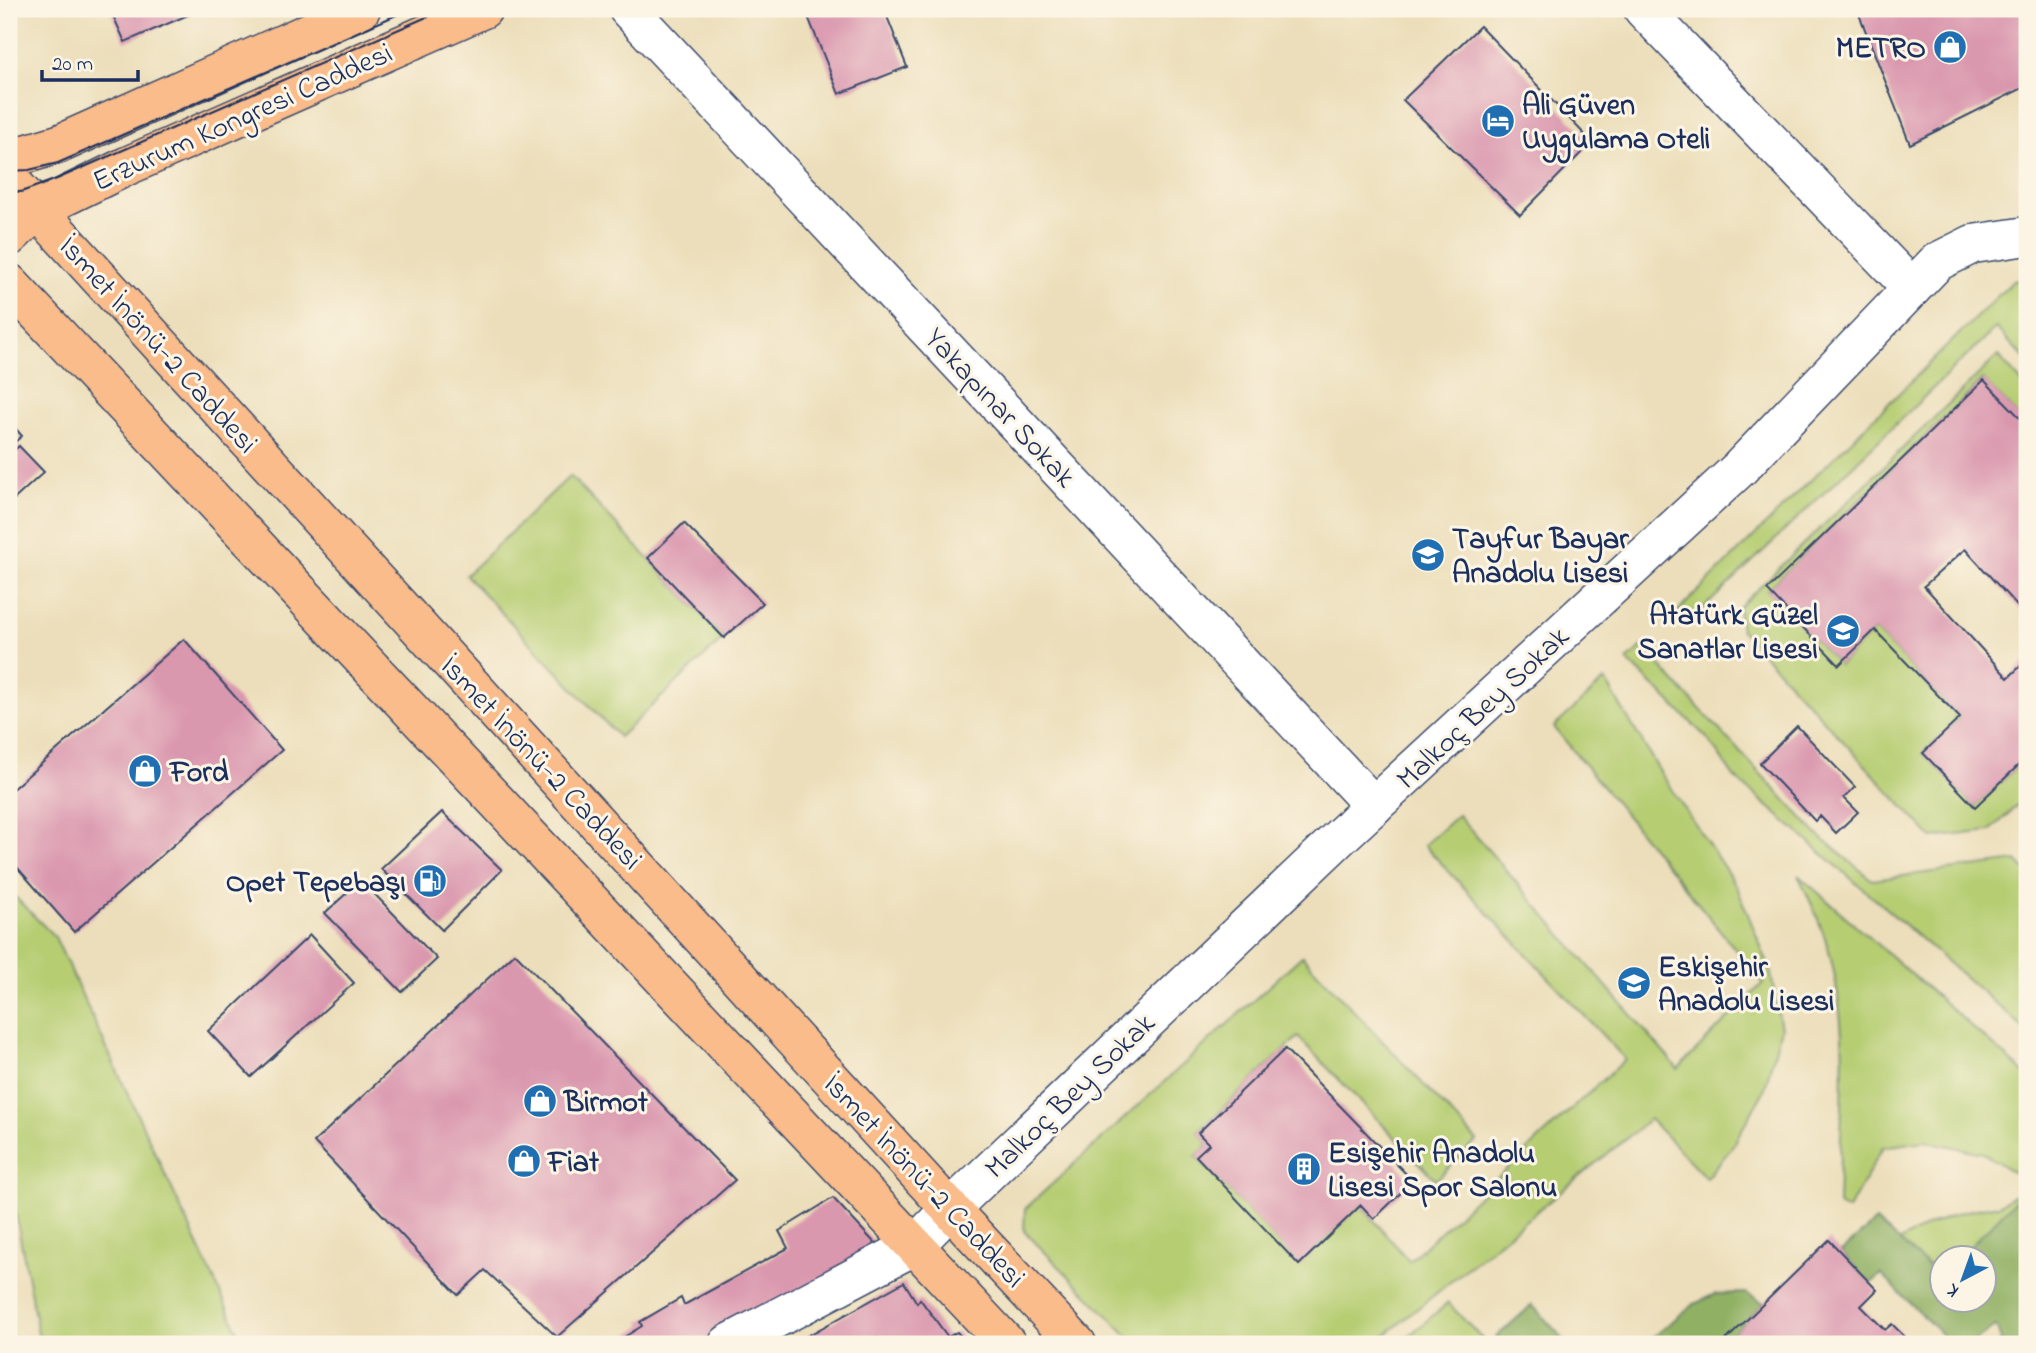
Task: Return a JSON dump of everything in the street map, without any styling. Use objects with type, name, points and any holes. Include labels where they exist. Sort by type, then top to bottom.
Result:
[{"type":"main road","name":"Erzurum Kongresi Caddesi","points":[[9,159],[59,144],[360,9]]},
{"type":"main road","name":"Erzurum Kongresi Caddesi","points":[[9,237],[37,210],[127,166],[483,9]]},
{"type":"main road","name":"İsmet İnönü-2 Caddesi","points":[[9,179],[950,1209],[1077,1344]]},
{"type":"main road","name":"İsmet İnönü-2 Caddesi","points":[[9,283],[1007,1344]]},
{"type":"street","name":"Yakapınar Sokak","points":[[628,9],[1374,806]]},
{"type":"street","points":[[1643,9],[1912,288]]},
{"type":"street","name":"Malkoç Bey Sokak","points":[[729,1344],[914,1246],[1374,806],[1739,470],[1937,262],[1973,244],[2027,236]]},
{"type":"green space","points":[[2027,279],[2027,361],[1996,328],[1685,626],[1674,615],[2013,281]]},
{"type":"green space","points":[[1998,356],[2027,388],[2027,425],[1983,380],[1767,590],[1839,665],[1875,630],[1960,718],[1923,753],[1975,807],[2027,757],[2027,796],[1990,831],[1932,838],[1741,630],[1738,608]]},
{"type":"green space","points":[[570,476],[724,638],[619,737],[466,575]]},
{"type":"green space","points":[[1642,647],[1817,834],[1872,880],[2017,861],[2027,872],[2027,1031],[1734,777],[1708,739],[1627,660]]},
{"type":"green space","points":[[1605,680],[1662,775],[1737,887],[1770,969],[1781,1028],[1764,1091],[1730,1150],[1706,1178],[1650,1119],[1374,1344],[1136,1344],[1024,1231],[1025,1209],[1302,956],[1477,1141],[1436,1180],[1298,1037],[1198,1132],[1209,1144],[1196,1156],[1299,1264],[1361,1205],[1409,1261],[1625,1059],[1424,845],[1458,815],[1678,1069],[1763,983],[1554,727]]},
{"type":"green space","points":[[1798,875],[2027,1075],[2027,1189],[1973,1244],[1927,1244],[1927,1265],[1899,1242],[1927,1226],[1961,1212],[1998,1205],[2025,1189],[2021,1177],[1983,1153],[1925,1141],[1883,1147],[1848,1210],[1838,1205],[1843,1082],[1841,1020],[1831,959]]},
{"type":"green space","points":[[9,891],[55,937],[244,1344],[40,1344],[9,1178]]},
{"type":"green space","points":[[2026,1189],[2027,1344],[1997,1344],[2001,1340],[1996,1326],[1971,1344],[1951,1344],[1881,1274],[1871,1284],[1841,1252],[1876,1221],[1927,1265],[1927,1314],[1997,1314],[1997,1244],[1973,1244]]},
{"type":"green space","points":[[1746,1293],[1764,1303],[1722,1344],[1645,1344],[1692,1305],[1715,1294]]},
{"type":"green space","points":[[1448,1303],[1487,1344],[1399,1344]]},
{"type":"green space","points":[[1532,1305],[1568,1344],[1503,1344],[1496,1337]]},
{"type":"building","points":[[110,9],[202,9],[125,42]]},
{"type":"building","points":[[805,9],[884,9],[907,67],[839,94]]},
{"type":"building","name":"METRO","points":[[1857,9],[2027,9],[2027,86],[1910,144]]},
{"type":"building","name":"Ali Güven Uygulama Oteli","points":[[1480,26],[1592,142],[1520,215],[1403,100]]},
{"type":"building","points":[[1984,380],[2027,425],[2027,617],[1965,549],[1924,586],[2008,678],[2027,660],[2027,757],[1975,807],[1923,753],[1960,718],[1875,630],[1839,665],[1767,590]]},
{"type":"building","points":[[9,421],[22,436],[9,447]]},
{"type":"building","points":[[19,446],[44,472],[9,504],[9,455]]},
{"type":"building","points":[[684,523],[763,603],[724,638],[648,558]]},
{"type":"building","name":"Ford","points":[[184,639],[282,750],[74,932],[9,858],[9,792]]},
{"type":"building","points":[[1797,726],[1855,787],[1844,798],[1858,812],[1836,833],[1820,816],[1815,821],[1760,763]]},
{"type":"building","points":[[442,812],[502,870],[442,930],[381,869]]},
{"type":"building","points":[[361,880],[437,959],[402,992],[325,913]]},
{"type":"building","points":[[310,935],[354,983],[251,1077],[208,1031]]},
{"type":"building","name":"Fiat","points":[[515,953],[735,1180],[557,1337],[485,1270],[458,1295],[314,1142]]},
{"type":"building","name":"Esişehir Anadolu Lisesi Spor Salonu","points":[[1285,1049],[1413,1181],[1374,1219],[1361,1205],[1299,1265],[1196,1156],[1209,1144],[1198,1133]]},
{"type":"building","points":[[833,1198],[884,1253],[713,1344],[613,1344],[642,1326],[640,1322],[681,1298],[684,1305],[788,1248],[779,1231]]},
{"type":"building","points":[[1829,1240],[1877,1290],[1861,1306],[1885,1330],[1892,1324],[1912,1344],[1809,1344],[1807,1341],[1804,1344],[1722,1344]]},
{"type":"building","points":[[904,1282],[917,1303],[920,1299],[948,1337],[957,1332],[968,1344],[879,1344],[876,1338],[865,1344],[793,1344]]},
{"type":"tram line","points":[[9,171],[29,170],[58,163],[410,9]]},
{"type":"tram line","points":[[9,191],[21,192],[57,179],[445,9]]},
{"type":"place","name":"METRO","points":[[1950,47]]},
{"type":"place","name":"Ali Güven Uygulama Oteli","points":[[1498,121]]},
{"type":"place","name":"Tayfur Bayar Anadolu Lisesi","points":[[1428,555]]},
{"type":"place","name":"Atatürk Güzel Sanatlar Lisesi","points":[[1843,631]]},
{"type":"place","name":"Ford","points":[[145,771]]},
{"type":"place","name":"Opet Tepebaşı","points":[[430,881]]},
{"type":"place","name":"Eskişehir Anadolu Lisesi","points":[[1634,983]]},
{"type":"place","name":"Birmot","points":[[540,1101]]},
{"type":"place","name":"Fiat","points":[[524,1161]]},
{"type":"place","name":"Esişehir Anadolu Lisesi Spor Salonu","points":[[1304,1169]]}]
